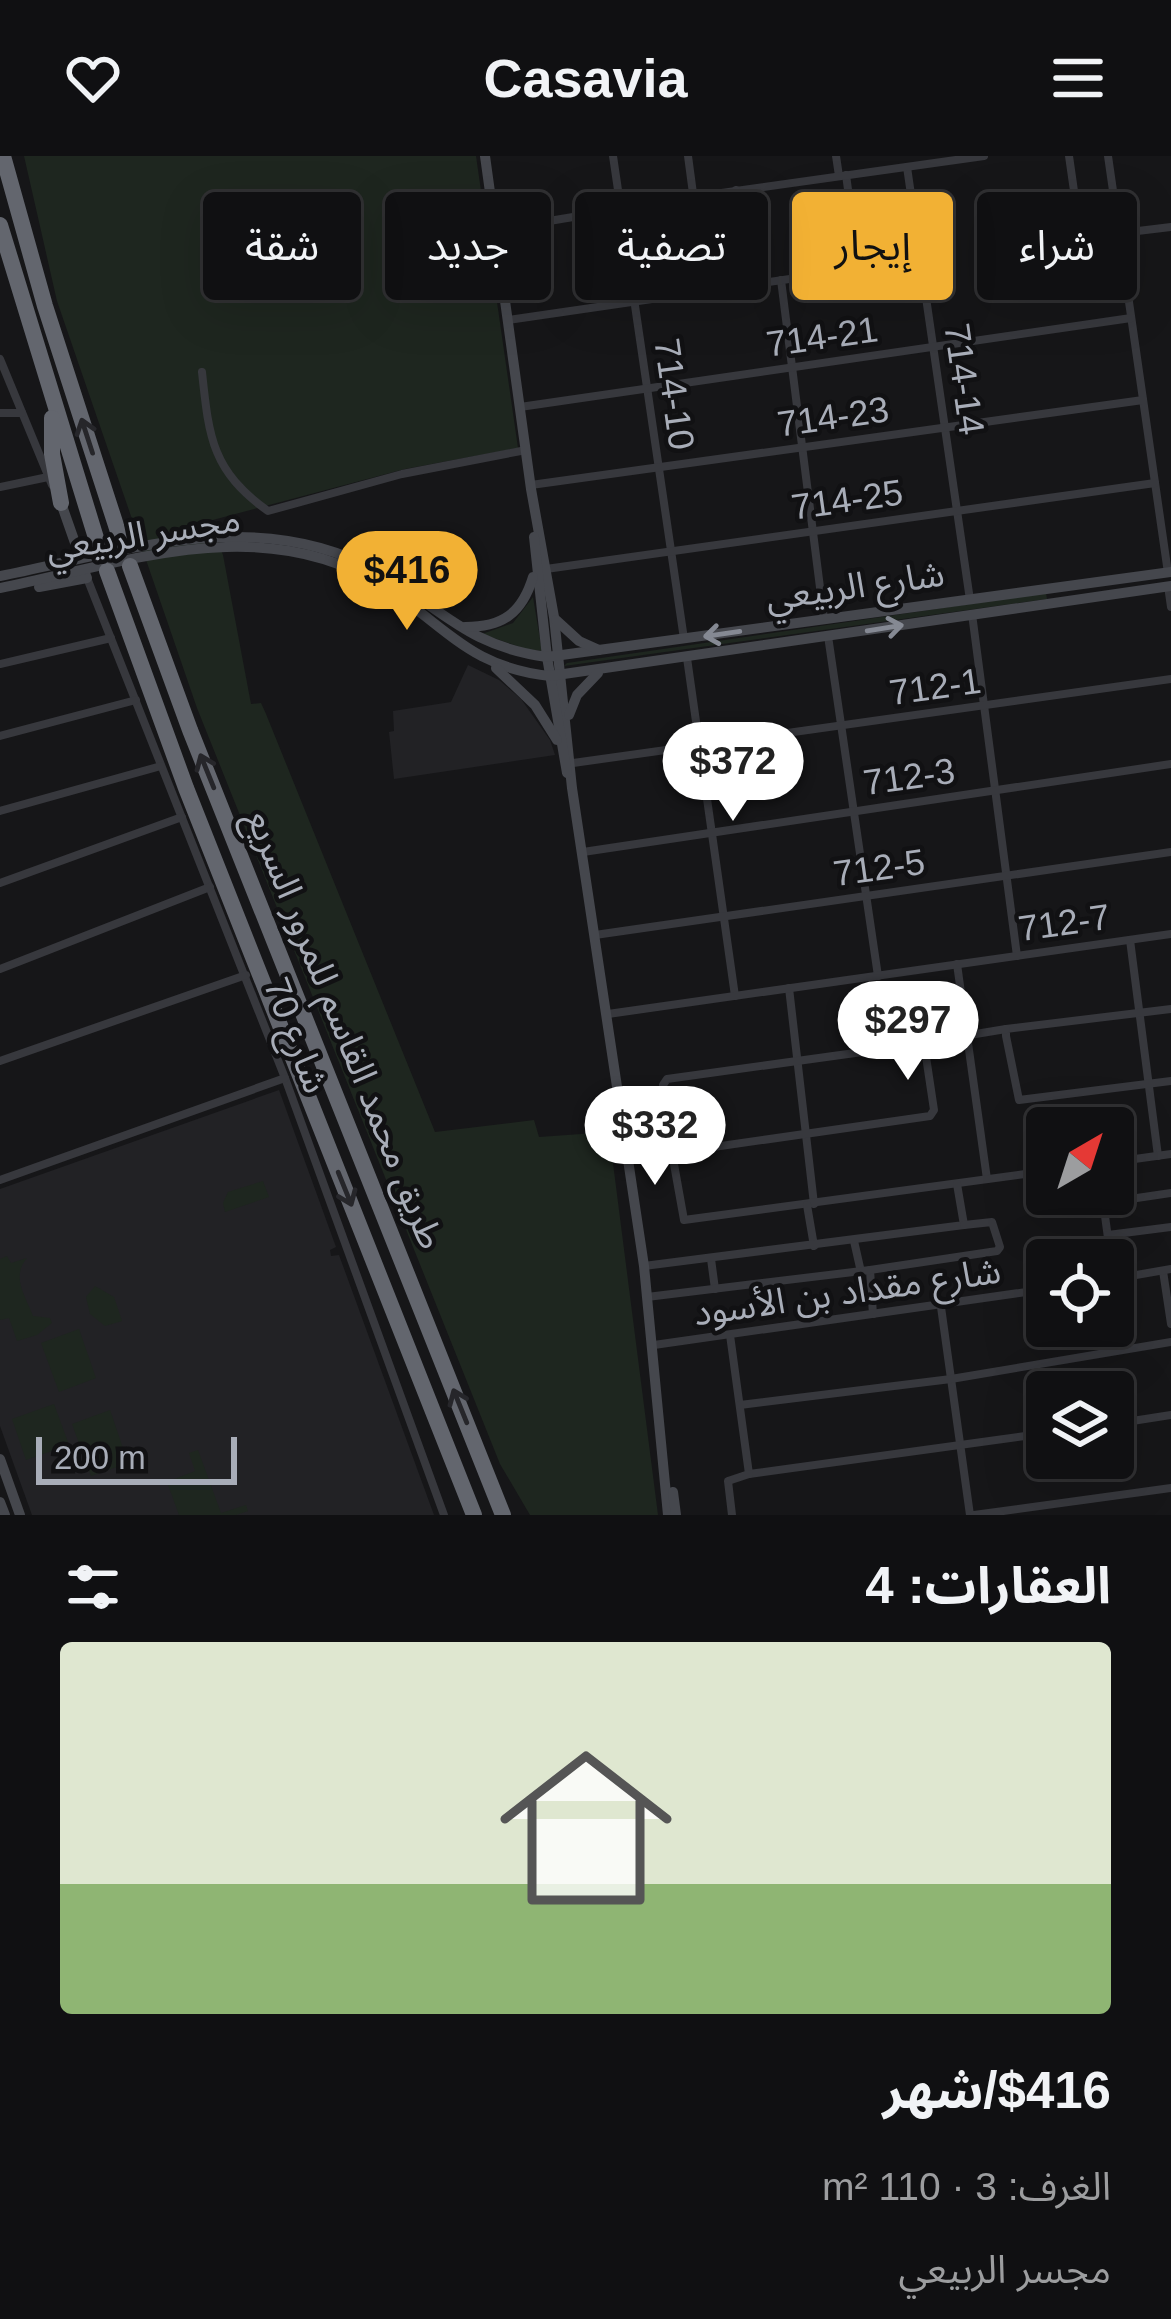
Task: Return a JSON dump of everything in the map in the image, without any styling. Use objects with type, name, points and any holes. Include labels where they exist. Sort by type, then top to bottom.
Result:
[{"type":"highway","points":[[7,156],[45,306],[123,547]]},
{"type":"highway","points":[[0,225],[100,551]]},
{"type":"highway","points":[[53,405],[52,454],[62,503]]},
{"type":"highway","name":"طريق محمد القاسم للمرور السريع","points":[[130,566],[190,730],[507,1515]]},
{"type":"highway","name":"طريق محمد القاسم للمرور السريع","points":[[107,571],[471,1515]]},
{"type":"main road","points":[[485,156],[490,192]]},
{"type":"main road","points":[[505,300],[553,657],[568,724]]},
{"type":"main road","points":[[0,572],[79,555],[62,503]]},
{"type":"main road","name":"مجسر الربيعي","points":[[0,572],[190,538],[318,546],[356,561],[498,649],[553,657]]},
{"type":"main road","name":"مجسر الربيعي","points":[[0,591],[194,548],[270,540],[365,576],[472,655],[521,673],[556,676]]},
{"type":"main road","points":[[541,568],[554,617],[553,657]]},
{"type":"main road","points":[[459,627],[485,627],[518,611],[541,568]]},
{"type":"main road","points":[[0,591],[86,576]]},
{"type":"main road","name":"شارع الربيعي","points":[[553,657],[970,600],[1169,579]]},
{"type":"main road","name":"شارع الربيعي","points":[[556,676],[972,614],[1058,594]]},
{"type":"main road","points":[[554,617],[579,641],[602,651]]},
{"type":"main road","points":[[472,655],[523,691],[568,764]]},
{"type":"main road","points":[[602,671],[573,702],[568,764],[644,1266],[672,1515]]},
{"type":"main road","points":[[556,676],[559,743]]},
{"type":"main road","points":[[0,1459],[20,1515]]},
{"type":"main road","points":[[0,1502],[4,1515]]},
{"type":"street","name":"714-10","points":[[613,156],[618,192]]},
{"type":"street","points":[[688,156],[692,192]]},
{"type":"street","points":[[836,156],[845,192]]},
{"type":"street","points":[[722,192],[981,156]]},
{"type":"street","points":[[1070,156],[1075,192]]},
{"type":"street","points":[[1108,156],[1113,192]]},
{"type":"street","name":"714-14","points":[[907,167],[910,192]]},
{"type":"street","points":[[1137,232],[1171,227]]},
{"type":"street","points":[[768,282],[792,278]]},
{"type":"street","points":[[781,280],[824,620]]},
{"type":"street","points":[[508,320],[647,300]]},
{"type":"street","name":"714-14","points":[[926,300],[970,600]]},
{"type":"street","points":[[1128,300],[1171,607]]},
{"type":"street","name":"714-10","points":[[634,302],[684,639]]},
{"type":"street","name":"714-21","points":[[520,407],[1131,318]]},
{"type":"street","points":[[0,358],[62,503]]},
{"type":"street","points":[[202,372],[214,452],[240,491],[268,511],[403,474],[526,450]]},
{"type":"street","name":"714-23","points":[[531,487],[1143,400]]},
{"type":"street","points":[[0,413],[22,412]]},
{"type":"street","points":[[0,487],[48,477]]},
{"type":"street","name":"714-25","points":[[541,568],[1155,483]]},
{"type":"street","name":"شارع 70","points":[[86,576],[286,1078],[444,1515]]},
{"type":"street","points":[[972,614],[1017,956]]},
{"type":"street","points":[[828,636],[878,976]]},
{"type":"street","points":[[0,664],[111,638]]},
{"type":"street","points":[[687,658],[735,996]]},
{"type":"street","name":"712-1","points":[[568,764],[1171,680]]},
{"type":"street","points":[[0,736],[136,700]]},
{"type":"street","name":"712-3","points":[[583,852],[1171,764]]},
{"type":"street","points":[[0,812],[161,766]]},
{"type":"street","points":[[0,883],[182,817]]},
{"type":"street","name":"712-5","points":[[595,935],[1171,852]]},
{"type":"street","points":[[0,969],[210,887]]},
{"type":"street","name":"712-7","points":[[608,1014],[1171,934]]},
{"type":"street","points":[[1130,940],[1157,1156]]},
{"type":"street","points":[[957,964],[987,1180]]},
{"type":"street","points":[[0,1061],[246,975]]},
{"type":"street","points":[[789,988],[814,1246]]},
{"type":"street","points":[[1026,1174],[684,1220],[664,1081],[967,1034],[1171,1009]]},
{"type":"street","points":[[1006,1029],[1018,1100],[1171,1082]]},
{"type":"street","points":[[672,1153],[930,1116],[934,1110],[926,1050],[920,1044]]},
{"type":"street","points":[[0,1180],[286,1078]]},
{"type":"street","points":[[1134,1159],[1171,1154]]},
{"type":"street","points":[[957,1184],[964,1225]]},
{"type":"street","points":[[1134,1196],[1171,1193]]},
{"type":"street","points":[[1105,1215],[1108,1239]]},
{"type":"street","points":[[644,1266],[992,1222],[1000,1247],[992,1253],[866,1271],[647,1297]]},
{"type":"street","points":[[1108,1235],[1171,1227]]},
{"type":"street","points":[[854,1241],[866,1271],[873,1314]]},
{"type":"street","points":[[711,1259],[715,1289]]},
{"type":"street","points":[[1134,1276],[1167,1270],[1171,1324]]},
{"type":"street","name":"شارع مقداد بن الأسود","points":[[654,1345],[1026,1292]]},
{"type":"street","points":[[940,1306],[972,1515],[1171,1488]]},
{"type":"street","points":[[730,1335],[748,1474]]},
{"type":"street","points":[[739,1405],[951,1379],[1171,1342]]},
{"type":"street","points":[[1134,1421],[1171,1415]]},
{"type":"street","points":[[732,1515],[728,1481],[748,1474],[1026,1436]]},
{"type":"shaded area","points":[[24,156],[476,156],[481,192],[385,192],[385,300],[497,300],[518,448],[405,469],[209,521],[223,555],[251,704],[261,703],[266,714],[435,1132],[534,1120],[539,1137],[609,1132],[658,1515],[530,1515],[500,1464],[197,708],[57,301]]},
{"type":"shaded area","points":[[1046,593],[1047,599],[564,666],[567,663]]},
{"type":"shaded area","points":[[533,597],[542,651],[482,634],[513,623]]},
{"type":"shaded area","points":[[468,665],[499,680],[521,699],[555,755],[394,779],[389,732],[394,731],[393,711],[451,702]]},
{"type":"shaded area","points":[[279,1090],[336,1247],[330,1250],[331,1256],[339,1255],[434,1515],[32,1515],[0,1426],[0,1189]]},
{"type":"shaded area","points":[[263,1181],[269,1197],[225,1212],[228,1192]]},
{"type":"shaded area","points":[[7,1256],[11,1263],[27,1258],[20,1272],[23,1293],[33,1316],[50,1318],[52,1323],[37,1335],[17,1341],[9,1318],[0,1320],[0,1259]]},
{"type":"shaded area","points":[[95,1286],[114,1297],[122,1321],[105,1326],[90,1314],[86,1297]]},
{"type":"shaded area","points":[[79,1329],[96,1378],[59,1392],[41,1343]]},
{"type":"shaded area","points":[[54,1404],[69,1445],[26,1460],[12,1419]]},
{"type":"shaded area","points":[[110,1410],[128,1463],[91,1476],[72,1424]]},
{"type":"shaded area","points":[[198,1450],[221,1513],[246,1505],[248,1511],[236,1515],[179,1515],[167,1482],[195,1471],[189,1453]]}]
